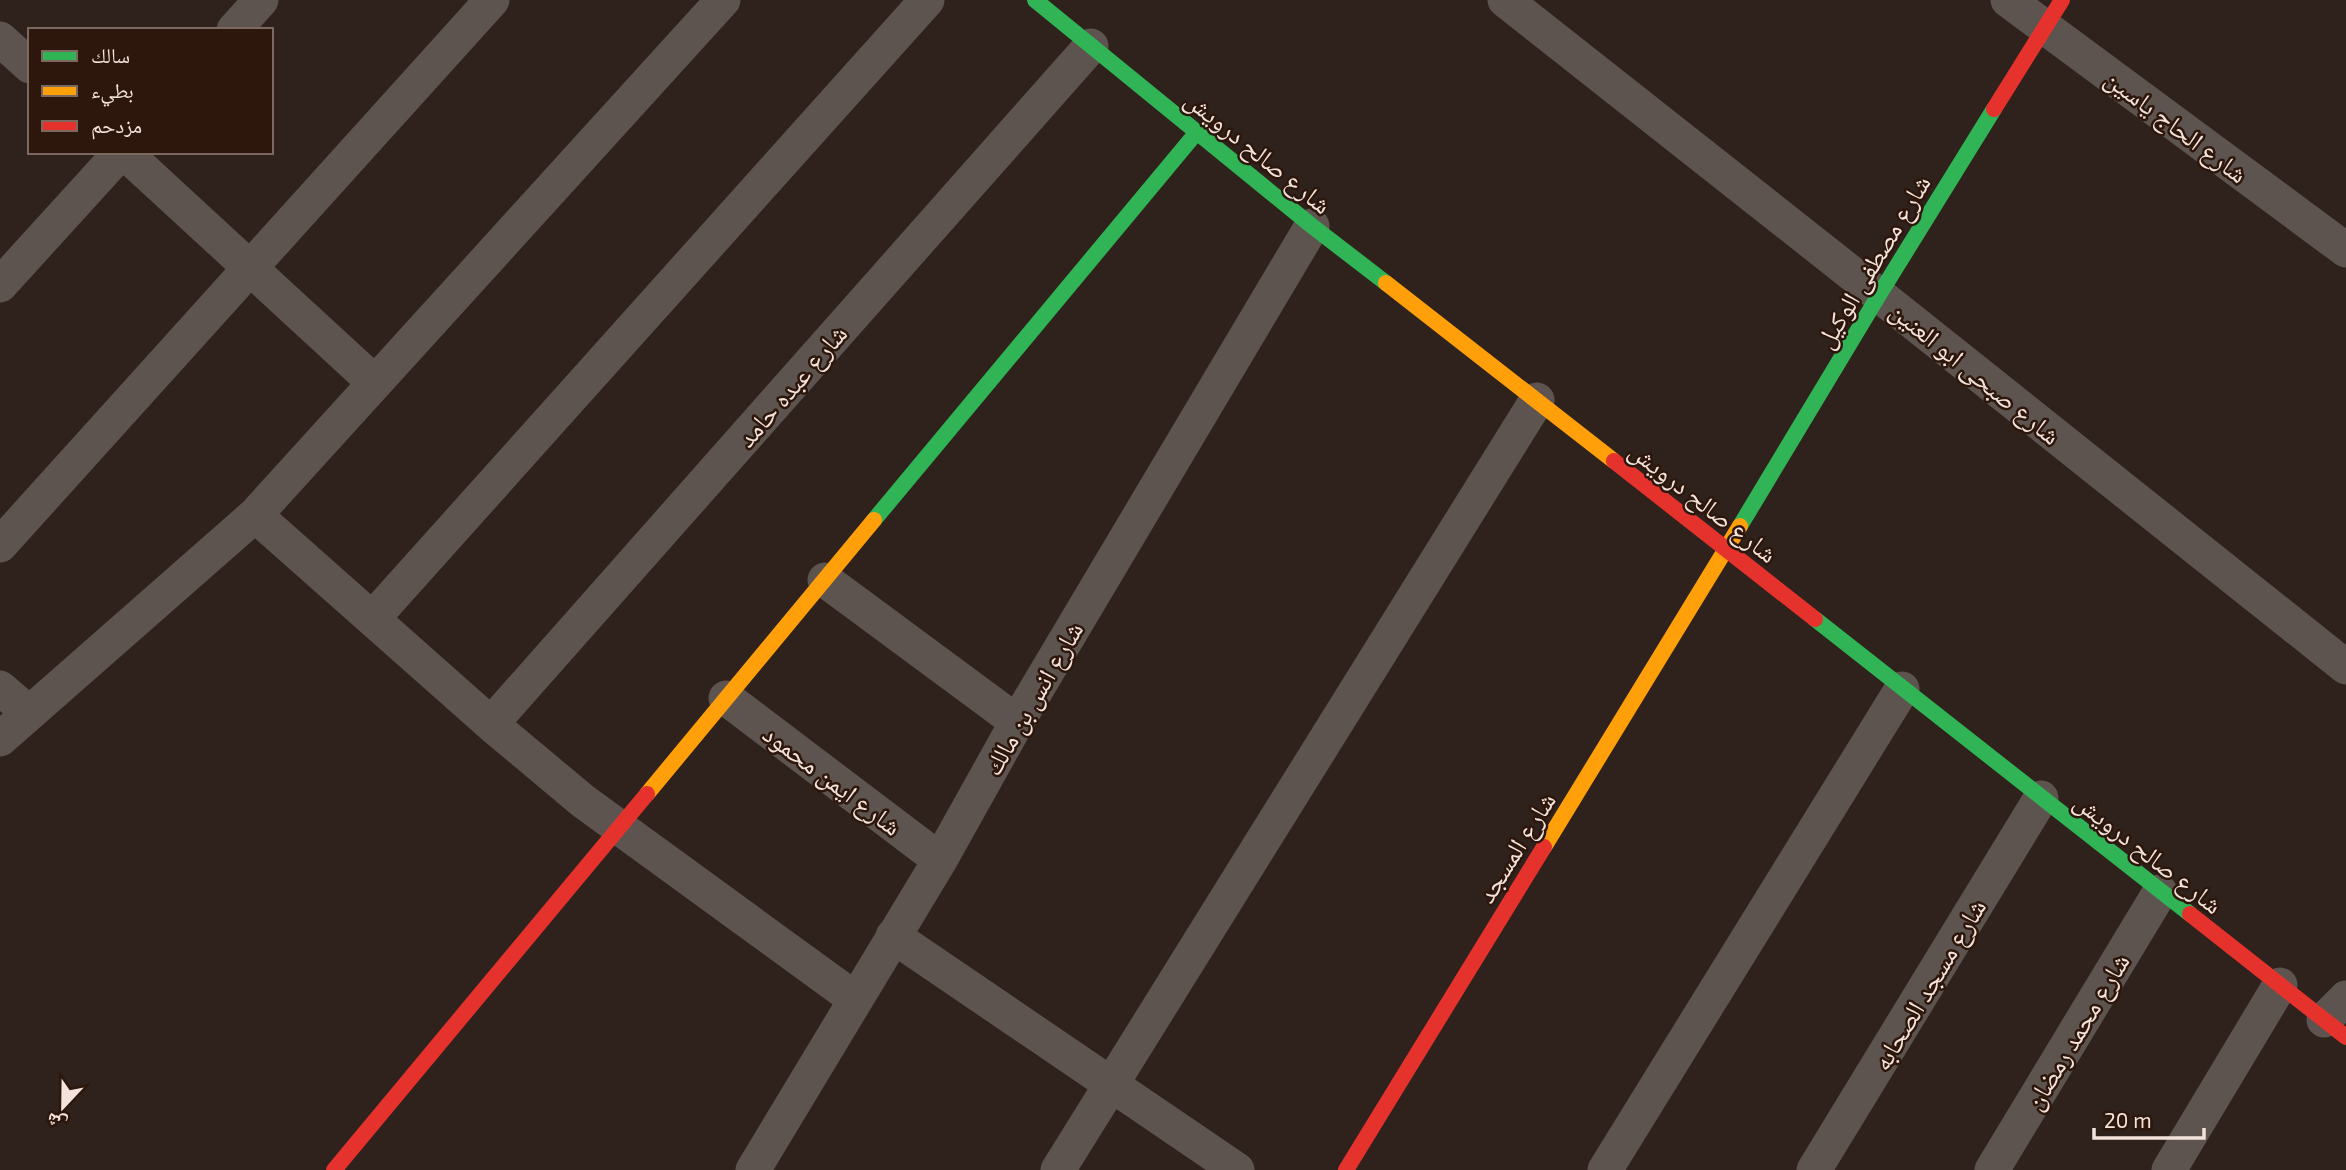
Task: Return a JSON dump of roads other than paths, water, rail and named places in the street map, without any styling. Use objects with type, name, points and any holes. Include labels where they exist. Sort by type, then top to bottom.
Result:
[{"type":"street","points":[[236,28],[261,0]]},
{"type":"street","points":[[0,545],[492,0]]},
{"type":"street","points":[[0,739],[255,515],[723,0]]},
{"type":"street","points":[[373,618],[928,0]]},
{"type":"street","name":"شارع صالح درويش","points":[[1035,0],[1312,226],[1537,400],[1902,690],[2280,985],[2339,1019]]},
{"type":"street","name":"شارع صبحى ابو العنين","points":[[1505,0],[2346,667]]},
{"type":"street","name":"شارع الحاج ياسين","points":[[2008,0],[2054,14],[2346,250]]},
{"type":"street","name":"شارع مصطفى الوكيل","points":[[1726,550],[1879,295],[2054,14]]},
{"type":"street","points":[[0,39],[28,64]]},
{"type":"street","name":"شارع عبده حامد","points":[[491,724],[1091,46]]},
{"type":"street","points":[[334,1170],[1197,132]]},
{"type":"street","points":[[4,271],[121,154]]},
{"type":"street","points":[[125,154],[375,383]]},
{"type":"street","name":"شارع انس بن مالك","points":[[753,1170],[940,860],[1017,722],[1312,226]]},
{"type":"street","points":[[1058,1170],[1537,400]]},
{"type":"street","points":[[255,515],[491,724],[583,801],[855,999]]},
{"type":"street","name":"شارع المسجد","points":[[1346,1170],[1726,550]]},
{"type":"street","points":[[825,580],[1017,722]]},
{"type":"street","points":[[0,688],[29,713]]},
{"type":"street","points":[[1605,1170],[1902,690]]},
{"type":"street","name":"شارع ايمن محمود","points":[[726,698],[940,860]]},
{"type":"street","name":"شارع مسجد الصحابه","points":[[1814,1170],[2041,798]]},
{"type":"street","name":"شارع محمد رمضان","points":[[1992,1170],[2160,891]]},
{"type":"street","points":[[893,936],[1237,1170]]},
{"type":"street","points":[[2169,1170],[2280,985]]}]
